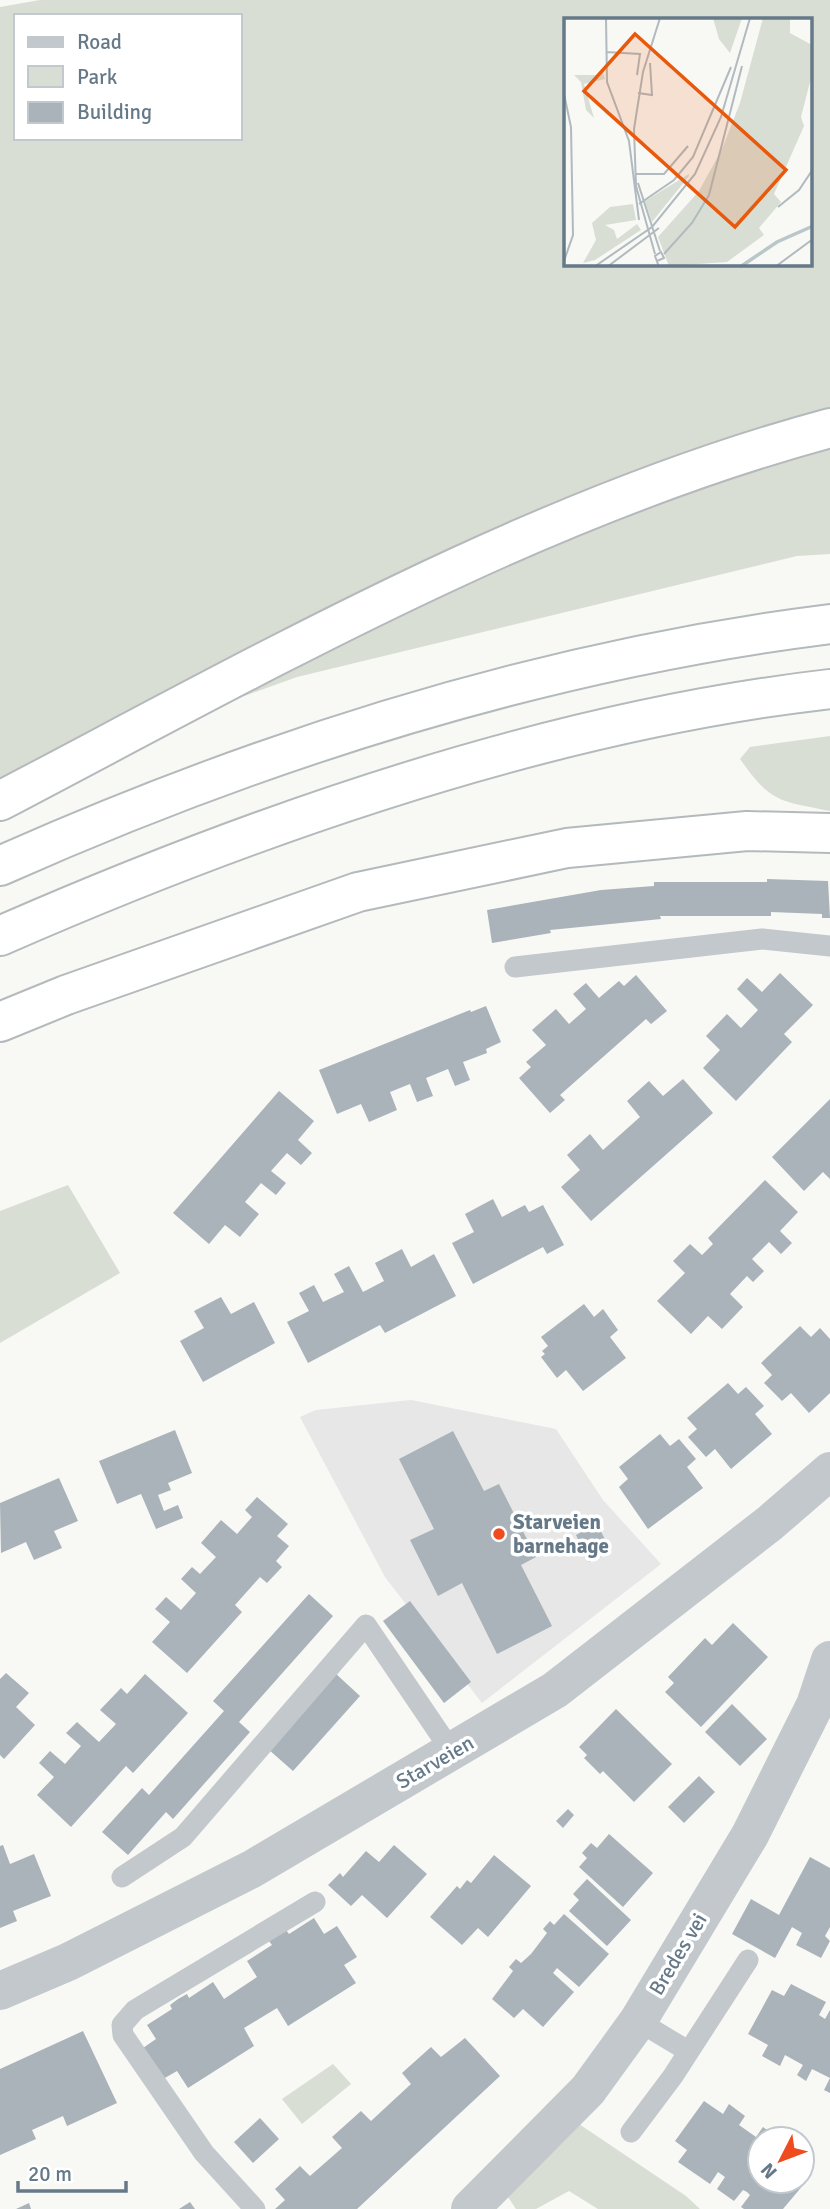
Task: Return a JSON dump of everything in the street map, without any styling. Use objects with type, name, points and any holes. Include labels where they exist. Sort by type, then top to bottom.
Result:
[{"type":"highway","points":[[0,801],[303,644],[531,535],[757,449],[830,428]]},
{"type":"highway","points":[[0,866],[146,805],[284,754],[408,716],[550,675],[675,649],[830,624]]},
{"type":"highway","points":[[0,936],[193,858],[426,777],[567,738],[692,712],[830,688]]},
{"type":"highway","points":[[0,1022],[79,990],[358,892],[568,848],[747,831],[830,833]]},
{"type":"street","name":"Starveien","points":[[0,1991],[68,1962],[253,1868],[555,1690],[749,1540],[830,1471]]},
{"type":"street","name":"Bredes vei","points":[[470,2209],[588,2090],[638,2021],[750,1835],[815,1705],[830,1660]]},
{"type":"lane","points":[[515,967],[762,939],[830,946]]},
{"type":"lane","points":[[122,1877],[183,1837],[366,1625],[452,1752]]},
{"type":"lane","points":[[255,2209],[204,2153],[123,2035],[122,2025],[135,2010],[315,1902]]},
{"type":"lane","points":[[631,2132],[748,1960]]},
{"type":"lane","points":[[638,2021],[688,2051]]},
{"type":"shaded area","name":"Starveien barnehage","points":[[411,1400],[556,1429],[603,1500],[661,1564],[482,1703],[385,1577],[300,1417],[316,1410]]},
{"type":"green space","points":[[40,0],[830,0],[830,554],[797,556],[297,677],[0,784],[0,7]]},
{"type":"green space","points":[[830,736],[830,811],[778,798],[760,784],[740,759],[750,747]]},
{"type":"green space","points":[[68,1185],[120,1273],[0,1343],[0,1211]]},
{"type":"green space","points":[[333,2064],[351,2084],[302,2124],[282,2099]]},
{"type":"green space","points":[[579,2124],[686,2196],[700,2209],[598,2209],[569,2191],[536,2209],[516,2209],[504,2191]]},
{"type":"building","points":[[767,879],[828,881],[830,918],[822,918],[822,914],[771,912],[771,916],[660,916],[661,919],[550,930],[551,933],[492,943],[487,910],[601,890],[654,886],[654,882],[767,882]]},
{"type":"building","points":[[780,973],[813,1005],[784,1034],[792,1042],[736,1101],[703,1068],[720,1050],[706,1036],[727,1014],[741,1028],[758,1010],[737,989],[747,978],[762,992]]},
{"type":"building","points":[[636,975],[667,1011],[651,1024],[646,1019],[560,1095],[565,1100],[550,1113],[519,1078],[531,1067],[526,1062],[546,1045],[532,1030],[556,1009],[569,1024],[586,1009],[573,994],[586,983],[599,998],[619,981],[624,986]]},
{"type":"building","points":[[486,1006],[501,1042],[486,1049],[487,1053],[463,1062],[470,1080],[455,1086],[448,1069],[426,1078],[433,1096],[417,1102],[410,1084],[390,1092],[397,1110],[369,1122],[361,1104],[337,1114],[319,1070]]},
{"type":"building","points":[[683,1079],[713,1113],[591,1221],[561,1187],[580,1170],[567,1155],[590,1134],[603,1150],[640,1117],[627,1101],[649,1081],[663,1096]]},
{"type":"building","points":[[279,1091],[314,1121],[298,1140],[312,1153],[301,1165],[287,1153],[271,1171],[286,1183],[276,1195],[261,1183],[245,1202],[259,1214],[240,1237],[225,1225],[209,1244],[173,1213]]},
{"type":"building","points":[[830,1099],[830,1179],[823,1172],[804,1191],[772,1157]]},
{"type":"building","points":[[765,1180],[798,1212],[780,1231],[792,1243],[781,1254],[769,1242],[752,1259],[764,1271],[753,1282],[747,1276],[730,1294],[743,1307],[722,1329],[708,1316],[691,1334],[657,1301],[685,1273],[673,1261],[690,1244],[702,1255],[713,1244],[708,1238]]},
{"type":"building","points":[[493,1199],[502,1217],[525,1205],[529,1212],[543,1205],[564,1245],[547,1254],[543,1247],[473,1284],[452,1243],[474,1232],[465,1214]]},
{"type":"building","points":[[402,1249],[411,1267],[434,1254],[456,1296],[385,1333],[380,1325],[308,1363],[287,1322],[309,1311],[299,1293],[314,1285],[323,1302],[344,1292],[334,1274],[349,1266],[363,1292],[384,1281],[375,1263]]},
{"type":"building","points":[[221,1297],[231,1314],[254,1302],[275,1343],[203,1382],[180,1341],[204,1328],[194,1311]]},
{"type":"building","points":[[584,1304],[594,1317],[603,1309],[618,1330],[610,1337],[626,1358],[583,1391],[566,1370],[557,1378],[541,1357],[545,1354],[542,1351],[548,1346],[541,1337]]},
{"type":"building","points":[[800,1326],[811,1337],[820,1328],[830,1339],[830,1393],[809,1413],[791,1393],[782,1401],[764,1383],[772,1375],[761,1363]]},
{"type":"building","points":[[728,1383],[738,1394],[746,1387],[764,1406],[755,1414],[772,1434],[731,1469],[715,1449],[706,1457],[688,1437],[697,1429],[687,1418]]},
{"type":"building","points":[[175,1430],[192,1473],[168,1483],[171,1490],[158,1495],[164,1511],[178,1505],[183,1518],[156,1529],[141,1494],[117,1504],[99,1461]]},
{"type":"building","points":[[453,1431],[484,1491],[499,1484],[536,1557],[521,1565],[552,1626],[497,1654],[462,1583],[438,1596],[410,1540],[434,1529],[399,1459]]},
{"type":"building","points":[[660,1434],[670,1446],[679,1439],[696,1459],[687,1467],[703,1488],[648,1529],[619,1487],[628,1479],[619,1467]]},
{"type":"building","points":[[59,1478],[78,1521],[54,1531],[62,1548],[34,1560],[26,1542],[1,1553],[0,1503]]},
{"type":"building","points":[[257,1497],[288,1524],[277,1536],[289,1546],[276,1561],[282,1567],[267,1583],[260,1577],[235,1605],[242,1612],[187,1673],[152,1642],[170,1622],[155,1609],[166,1597],[181,1610],[196,1593],[181,1579],[192,1567],[200,1574],[216,1557],[201,1543],[221,1520],[237,1534],[252,1517],[245,1510]]},
{"type":"building","points":[[597,1524],[611,1551],[589,1562],[576,1535]]},
{"type":"building","points":[[309,1594],[333,1616],[239,1722],[250,1732],[173,1819],[166,1812],[128,1855],[102,1832],[142,1788],[149,1795],[224,1711],[213,1701]]},
{"type":"building","points":[[410,1601],[471,1682],[444,1703],[383,1621]]},
{"type":"building","points":[[733,1623],[768,1657],[701,1727],[665,1692],[674,1683],[668,1677],[705,1638],[712,1645]]},
{"type":"building","points":[[6,1673],[29,1693],[16,1707],[35,1725],[4,1759],[0,1755],[0,1679]]},
{"type":"building","points":[[335,1673],[360,1696],[293,1771],[268,1749]]},
{"type":"building","points":[[145,1674],[188,1713],[133,1773],[126,1766],[71,1827],[37,1795],[54,1777],[39,1763],[50,1751],[65,1764],[81,1746],[66,1733],[77,1722],[99,1742],[116,1724],[100,1710],[121,1688],[127,1694]]},
{"type":"building","points":[[732,1704],[767,1739],[740,1766],[705,1732]]},
{"type":"building","points":[[616,1709],[672,1764],[634,1802],[603,1771],[600,1774],[584,1758],[587,1755],[579,1747]]},
{"type":"building","points":[[699,1776],[715,1792],[684,1823],[668,1807]]},
{"type":"building","points":[[568,1809],[574,1815],[563,1828],[556,1821]]},
{"type":"building","points":[[609,1834],[653,1873],[623,1907],[579,1867],[587,1858],[582,1853],[591,1843],[597,1848]]},
{"type":"building","points":[[3,1845],[10,1864],[34,1854],[51,1896],[13,1911],[17,1921],[0,1928],[0,1846]]},
{"type":"building","points":[[394,1845],[427,1874],[387,1918],[362,1895],[351,1906],[328,1885],[340,1873],[343,1877],[366,1851],[379,1862]]},
{"type":"building","points":[[494,1855],[531,1886],[488,1937],[478,1928],[462,1945],[430,1917],[457,1886],[460,1889],[467,1880],[471,1883]]},
{"type":"building","points":[[810,1857],[830,1868],[830,1927],[825,1936],[830,1941],[821,1958],[796,1945],[802,1933],[792,1927],[775,1958],[732,1934],[751,1899],[779,1915]]},
{"type":"building","points":[[587,1879],[631,1920],[607,1946],[569,1911],[579,1900],[573,1894]]},
{"type":"building","points":[[564,1914],[609,1954],[579,1987],[557,1968],[553,1973],[574,1992],[543,2027],[523,2009],[514,2018],[492,1999],[513,1971],[509,1967],[516,1959],[521,1963],[531,1954],[547,1933],[543,1929],[550,1921],[554,1925]]},
{"type":"building","points":[[314,1918],[324,1934],[337,1926],[357,1957],[344,1965],[356,1983],[288,2026],[277,2008],[244,2028],[254,2046],[188,2088],[177,2071],[163,2079],[143,2048],[156,2039],[147,2025],[172,2009],[170,2005],[178,1999],[187,1994],[189,1998],[213,1982],[224,1999],[257,1977],[247,1961],[272,1945],[269,1941],[286,1930],[289,1934]]},
{"type":"building","points":[[791,1984],[826,2002],[819,2015],[825,2019],[830,2010],[830,2078],[812,2069],[806,2081],[797,2075],[803,2065],[785,2055],[780,2066],[762,2056],[768,2045],[748,2034],[772,1990],[784,1996]]},
{"type":"building","points":[[83,2031],[117,2103],[67,2126],[63,2116],[32,2130],[36,2139],[0,2155],[0,2069]]},
{"type":"building","points":[[465,2038],[500,2076],[357,2209],[275,2209],[285,2200],[275,2189],[300,2166],[310,2176],[342,2148],[332,2137],[361,2111],[371,2121],[411,2084],[402,2073],[431,2047],[441,2057]]},
{"type":"building","points":[[830,2078],[830,2093],[824,2090]]},
{"type":"building","points":[[704,2101],[723,2114],[729,2104],[745,2116],[739,2125],[746,2130],[746,2192],[743,2190],[734,2201],[717,2189],[725,2177],[718,2172],[710,2184],[678,2162],[687,2150],[675,2141]]},
{"type":"building","points":[[260,2118],[279,2139],[253,2163],[234,2142]]},
{"type":"building","points":[[750,2195],[795,2195],[783,2209],[741,2207]]},
{"type":"building","points":[[190,2202],[195,2209],[179,2209]]},
{"type":"building","points":[[29,2203],[31,2209],[16,2209]]},
{"type":"place","name":"Starveien barnehage","points":[[499,1534]]}]
